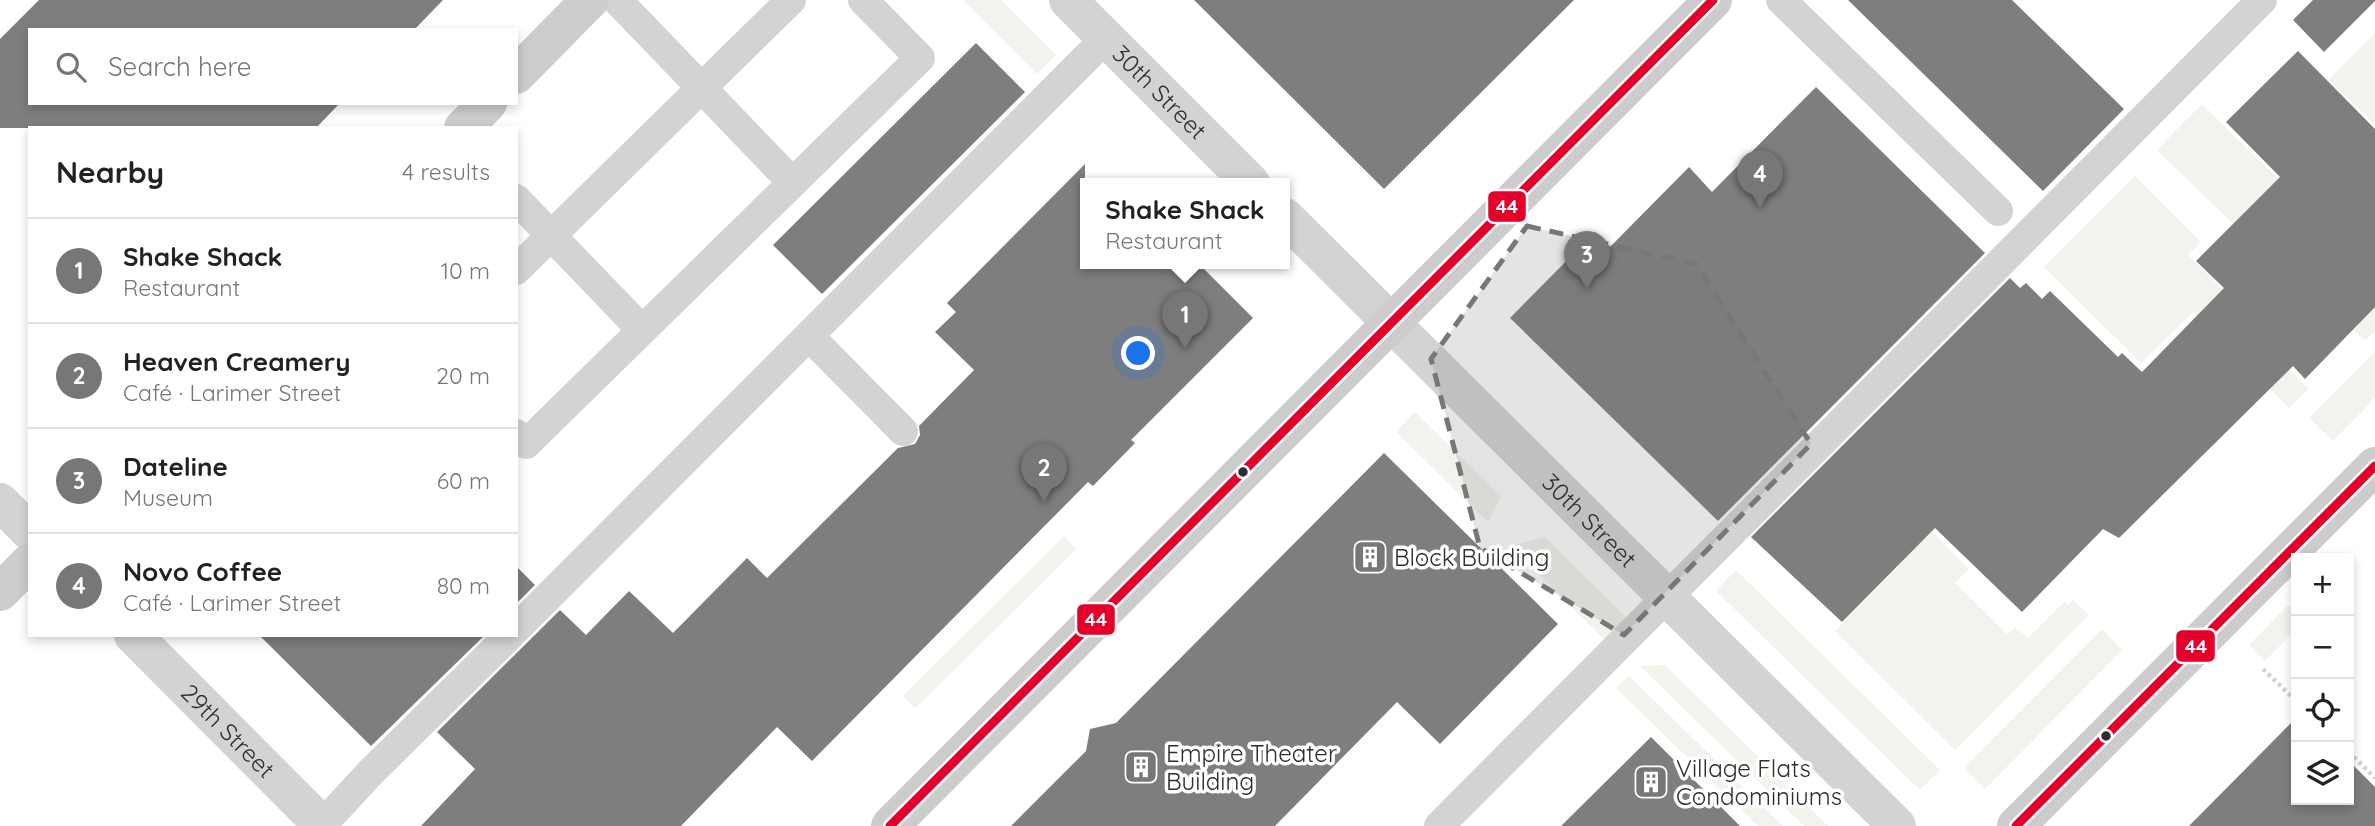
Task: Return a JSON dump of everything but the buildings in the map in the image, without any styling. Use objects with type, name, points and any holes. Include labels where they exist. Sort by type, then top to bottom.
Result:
[{"type":"street","points":[[518,73],[590,0]]},
{"type":"street","name":"30th Street","points":[[1068,0],[1246,178]]},
{"type":"street","points":[[890,826],[1713,0]]},
{"type":"street","points":[[465,126],[486,105]]},
{"type":"street","name":"30th Street","points":[[1290,222],[1896,826]]},
{"type":"street","points":[[2016,826],[2375,466]]},
{"type":"street","points":[[0,502],[28,530]]},
{"type":"street","points":[[0,592],[28,564]]},
{"type":"street","name":"29th Street","points":[[135,637],[322,826]]},
{"type":"lane","points":[[617,0],[792,182]]},
{"type":"lane","points":[[518,268],[791,0]]},
{"type":"lane","points":[[518,436],[526,444],[920,58],[863,0]]},
{"type":"lane","points":[[1782,0],[1998,211]]},
{"type":"lane","points":[[1439,826],[2262,0]]},
{"type":"lane","points":[[518,627],[1106,38]]},
{"type":"lane","points":[[518,201],[642,330]]},
{"type":"lane","points":[[809,337],[904,431]]},
{"type":"lane","points":[[322,826],[370,772],[508,637]]},
{"type":"path","points":[[2263,669],[2291,696]]},
{"type":"path","points":[[2354,757],[2375,778]]},
{"type":"highlighted area","points":[[1527,226],[1696,264],[1811,444],[1624,635],[1480,548],[1431,359]]},
{"type":"shaded area","points":[[963,0],[1001,0],[1056,55],[1037,74]]},
{"type":"shaded area","points":[[2375,33],[2375,125],[2329,79]]},
{"type":"shaded area","points":[[2202,104],[2366,264],[2375,286],[2375,331],[2365,341],[2296,274],[2290,279],[2157,150]]},
{"type":"shaded area","points":[[2135,176],[2201,242],[2188,255],[2285,352],[2279,359],[2309,389],[2289,408],[2193,312],[2141,363],[2044,267]]},
{"type":"shaded area","points":[[2375,352],[2375,398],[2333,441],[2309,418]]},
{"type":"shaded area","points":[[1415,412],[1501,496],[1488,522],[1396,432]]},
{"type":"shaded area","points":[[1930,530],[1969,569],[1955,583],[2007,634],[2015,627],[2028,638],[2065,601],[2068,605],[2073,600],[2089,615],[1955,750],[1835,631],[1899,566],[1870,537]]},
{"type":"shaded area","points":[[1064,536],[1076,549],[915,709],[903,696]]},
{"type":"shaded area","points":[[1545,537],[1627,618],[1605,640],[1510,546]]},
{"type":"shaded area","points":[[1736,570],[1940,770],[1920,790],[1716,591]]},
{"type":"shaded area","points":[[2287,606],[2291,606],[2291,634],[2265,661],[2249,645]]},
{"type":"shaded area","points":[[2102,629],[2122,650],[1985,789],[1964,768]]},
{"type":"shaded area","points":[[1665,665],[1828,826],[1804,826],[1640,666]]},
{"type":"shaded area","points":[[1629,676],[1783,826],[1758,826],[1616,688]]},
{"type":"transit line","name":"44","points":[[890,826],[1713,0]]},
{"type":"transit line","name":"44","points":[[2016,826],[2375,466]]},
{"type":"place","name":"Novo Coffee","points":[[1760,208]]},
{"type":"place","name":"Dateline","points":[[1587,289]]},
{"type":"place","name":"Shake Shack","points":[[1185,349]]},
{"type":"place","name":"Heaven Creamery","points":[[1044,502]]},
{"type":"place","name":"Block Building","points":[[1370,557]]},
{"type":"place","name":"Empire Theater Building","points":[[1141,767]]},
{"type":"place","name":"Village Flats Condominiums","points":[[1651,782]]}]
